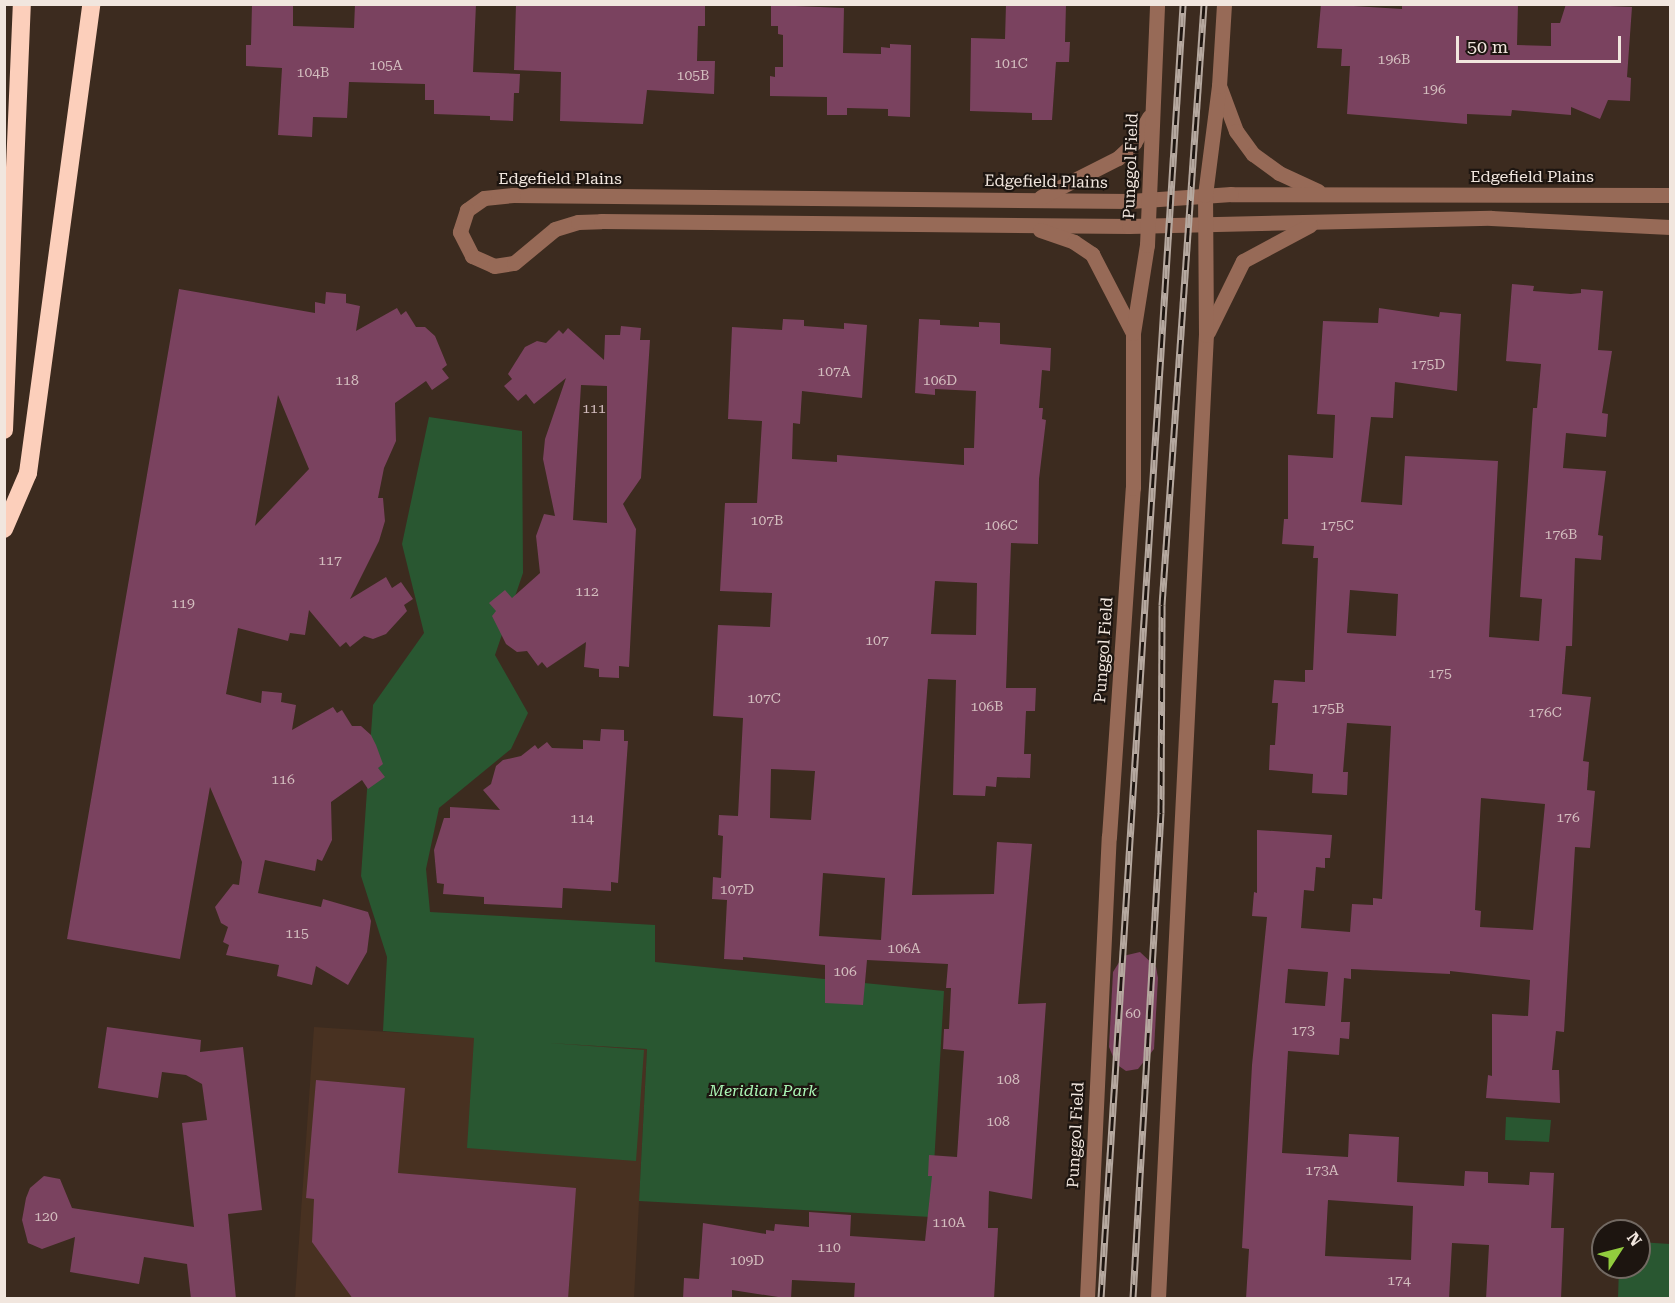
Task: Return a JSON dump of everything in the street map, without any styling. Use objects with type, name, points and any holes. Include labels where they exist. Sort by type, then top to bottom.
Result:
[{"type":"highway","points":[[4,430],[22,4]]},
{"type":"highway","points":[[4,529],[28,474],[91,4]]},
{"type":"street","name":"Punggol Field","points":[[1087,1299],[1109,837],[1133,488],[1133,333],[1148,224],[1150,114],[1157,4]]},
{"type":"street","points":[[1158,1299],[1206,335],[1205,195],[1219,86],[1224,4]]},
{"type":"street","points":[[1219,86],[1236,131],[1252,154],[1278,173],[1324,194]]},
{"type":"street","points":[[1035,199],[1118,158],[1134,143],[1150,114]]},
{"type":"street","name":"Edgefield Plains","points":[[1671,195],[1205,195],[1148,200],[513,195],[484,198],[467,210],[460,232],[463,244],[472,256],[494,266],[514,263],[555,229],[578,222],[1031,226],[1314,223],[1491,218],[1671,227]]},
{"type":"street","points":[[1206,335],[1243,261],[1314,223]]},
{"type":"street","points":[[1031,226],[1074,242],[1092,255],[1133,333]]},
{"type":"shaded area","points":[[314,1027],[647,1049],[634,1298],[295,1298]]},
{"type":"green space","name":"Meridian Park","points":[[429,417],[522,431],[523,573],[495,655],[528,713],[511,749],[439,808],[426,869],[430,912],[655,925],[655,962],[944,991],[931,1217],[639,1201],[647,1049],[549,1043],[644,1050],[636,1161],[467,1148],[474,1038],[383,1031],[387,957],[361,876],[373,705],[424,633],[402,544]]},
{"type":"green space","points":[[1506,1117],[1551,1120],[1549,1142],[1505,1140]]},
{"type":"green space","points":[[1651,1243],[1670,1244],[1670,1298],[1618,1298],[1619,1279],[1651,1279]]},
{"type":"building","points":[[252,4],[293,4],[293,26],[354,28],[355,4],[476,4],[473,72],[520,74],[519,93],[514,93],[513,121],[490,120],[490,116],[434,114],[434,100],[425,100],[425,84],[349,82],[347,118],[313,117],[312,137],[278,135],[282,68],[246,66],[246,45],[251,45]]},
{"type":"building","points":[[516,4],[705,4],[705,26],[698,26],[697,61],[715,61],[714,94],[647,90],[643,124],[560,121],[561,72],[514,70]]},
{"type":"building","points":[[1006,4],[1066,4],[1065,42],[1070,42],[1069,62],[1056,62],[1052,120],[1032,120],[1032,113],[970,111],[971,38],[1005,39]]},
{"type":"building","points":[[1321,4],[1402,9],[1402,4],[1518,4],[1517,45],[1551,46],[1551,23],[1560,23],[1566,4],[1632,7],[1627,77],[1631,78],[1630,101],[1608,100],[1600,119],[1571,107],[1571,115],[1512,110],[1511,116],[1467,114],[1467,124],[1347,114],[1350,66],[1341,66],[1342,49],[1317,48]]},
{"type":"building","points":[[771,5],[844,8],[843,53],[881,54],[881,47],[890,48],[890,44],[911,45],[910,117],[888,116],[888,109],[847,108],[847,115],[827,115],[827,97],[770,96],[770,76],[775,77],[775,67],[783,67],[783,35],[778,34],[778,26],[771,26]]},
{"type":"building","points":[[1512,284],[1534,286],[1533,291],[1571,294],[1581,293],[1581,289],[1603,291],[1598,350],[1612,351],[1602,413],[1608,414],[1606,437],[1566,433],[1563,468],[1606,471],[1598,535],[1603,536],[1601,560],[1575,558],[1572,646],[1566,646],[1562,694],[1591,697],[1583,761],[1589,762],[1587,790],[1595,791],[1590,848],[1575,847],[1564,1032],[1556,1031],[1552,1070],[1559,1070],[1560,1103],[1486,1098],[1488,1075],[1492,1076],[1492,1014],[1528,1016],[1530,980],[1450,971],[1450,974],[1351,969],[1351,979],[1344,978],[1341,1022],[1350,1022],[1349,1039],[1340,1038],[1339,1055],[1288,1051],[1282,1153],[1348,1157],[1349,1134],[1399,1137],[1397,1182],[1464,1186],[1465,1171],[1488,1172],[1488,1183],[1529,1185],[1530,1172],[1554,1173],[1551,1228],[1564,1228],[1561,1299],[1486,1299],[1489,1245],[1452,1243],[1449,1299],[1246,1299],[1249,1249],[1242,1248],[1252,1065],[1267,917],[1252,916],[1254,892],[1257,893],[1257,830],[1332,835],[1330,858],[1325,858],[1325,868],[1316,867],[1314,891],[1304,890],[1301,928],[1350,932],[1352,904],[1373,905],[1373,898],[1382,899],[1391,726],[1347,723],[1343,772],[1348,772],[1347,795],[1312,793],[1313,774],[1269,770],[1270,745],[1275,745],[1278,703],[1272,703],[1274,680],[1305,682],[1305,670],[1313,670],[1318,558],[1313,558],[1314,546],[1282,544],[1284,519],[1288,519],[1288,455],[1333,458],[1335,415],[1317,414],[1323,321],[1378,323],[1379,308],[1439,317],[1440,312],[1461,314],[1457,391],[1395,382],[1393,418],[1371,417],[1361,502],[1402,505],[1405,456],[1498,461],[1489,637],[1539,641],[1542,599],[1520,597],[1533,408],[1537,408],[1541,364],[1506,361]],"holes":[[[1350,590],[1398,594],[1396,636],[1347,633]],[[1481,798],[1545,804],[1533,930],[1480,927],[1481,911],[1475,910]],[[1288,969],[1328,972],[1325,1006],[1285,1003]],[[1328,1200],[1413,1206],[1411,1260],[1325,1256]]]},
{"type":"building","points":[[179,289],[315,313],[315,302],[325,304],[326,292],[346,294],[346,303],[360,306],[356,331],[397,308],[401,315],[406,311],[416,327],[425,327],[435,336],[447,365],[442,369],[449,378],[432,390],[426,381],[395,403],[396,441],[384,468],[378,498],[383,498],[385,521],[379,541],[350,599],[386,577],[392,588],[401,582],[413,599],[404,605],[407,611],[386,634],[373,639],[364,636],[350,647],[346,642],[340,647],[309,610],[305,635],[290,633],[288,641],[238,628],[226,694],[261,703],[262,691],[282,693],[281,702],[296,705],[292,730],[333,707],[337,713],[342,710],[352,726],[361,726],[371,735],[383,764],[378,768],[385,777],[368,789],[362,780],[331,802],[332,840],[322,861],[317,859],[315,871],[265,860],[258,893],[321,907],[323,899],[368,912],[371,921],[367,952],[348,985],[316,966],[312,985],[277,976],[279,965],[226,955],[229,945],[223,942],[228,927],[221,923],[215,907],[233,884],[239,885],[242,862],[210,787],[180,959],[67,939]],"holes":[[[278,395],[309,469],[255,526]]]},
{"type":"building","points":[[783,319],[804,320],[804,326],[844,329],[844,323],[867,325],[862,398],[802,391],[800,424],[793,423],[792,459],[837,462],[837,455],[964,465],[964,448],[974,448],[976,391],[935,389],[935,395],[915,393],[919,319],[940,320],[940,325],[979,327],[979,322],[1000,323],[1000,344],[1051,348],[1050,371],[1042,370],[1039,408],[1043,408],[1042,419],[1046,420],[1039,479],[1038,544],[1011,543],[1006,688],[1036,688],[1035,711],[1026,711],[1024,754],[1031,754],[1030,778],[997,777],[996,787],[986,786],[985,796],[953,795],[956,680],[928,679],[912,895],[994,894],[997,842],[1032,844],[1018,1004],[1046,1003],[1032,1199],[989,1191],[988,1228],[998,1228],[994,1299],[854,1299],[855,1283],[792,1280],[791,1299],[732,1290],[732,1299],[683,1299],[684,1278],[699,1279],[703,1223],[766,1234],[766,1230],[774,1231],[775,1224],[809,1227],[809,1212],[851,1215],[850,1236],[925,1241],[932,1176],[928,1176],[929,1155],[957,1157],[964,1051],[943,1049],[944,1029],[949,1029],[951,988],[946,988],[948,964],[867,960],[863,1005],[825,1003],[825,965],[743,957],[743,960],[724,959],[727,900],[712,899],[713,877],[721,878],[723,836],[718,835],[719,815],[738,816],[743,718],[713,716],[718,625],[770,627],[772,593],[720,591],[725,503],[757,503],[762,421],[728,419],[732,327],[782,330]],"holes":[[[935,581],[977,583],[976,635],[931,634]],[[771,769],[815,771],[811,820],[770,818]],[[823,873],[885,878],[881,940],[819,936]]]},
{"type":"building","points":[[621,326],[641,328],[640,340],[650,340],[641,478],[623,504],[636,529],[629,667],[619,666],[619,678],[599,677],[599,669],[584,667],[586,642],[547,668],[542,662],[538,666],[527,651],[517,652],[506,644],[492,616],[496,611],[489,603],[505,590],[512,598],[540,573],[536,536],[544,514],[555,516],[543,459],[545,439],[566,378],[534,404],[526,394],[518,401],[504,386],[512,379],[508,374],[525,347],[537,341],[546,343],[559,330],[563,334],[568,328],[604,360],[605,335],[620,335]],"holes":[[[581,385],[607,386],[607,523],[573,520]]]},
{"type":"building","points":[[601,729],[624,730],[624,741],[628,741],[618,883],[611,882],[611,891],[563,888],[562,908],[484,904],[484,897],[443,894],[444,884],[437,883],[434,850],[444,818],[450,818],[450,807],[500,810],[483,790],[491,784],[496,766],[503,760],[521,756],[535,745],[538,749],[547,742],[552,748],[583,749],[583,740],[600,741]]},
{"type":"building","points":[[1140,952],[1156,967],[1158,978],[1154,1049],[1138,1069],[1126,1071],[1116,1064],[1109,1047],[1113,972],[1123,956]]},
{"type":"building","points":[[107,1027],[201,1040],[200,1052],[243,1047],[262,1210],[228,1214],[236,1299],[191,1299],[187,1264],[144,1257],[139,1284],[70,1272],[75,1237],[42,1249],[28,1243],[22,1220],[26,1198],[30,1188],[44,1176],[60,1179],[72,1208],[194,1227],[182,1123],[207,1120],[202,1084],[186,1075],[162,1072],[158,1098],[98,1088]]},
{"type":"building","points":[[316,1080],[405,1088],[398,1173],[576,1188],[568,1299],[353,1299],[312,1242],[314,1199],[306,1198]]},
{"type":"railway","points":[[1101,1298],[1183,4]]},
{"type":"railway","points":[[1133,1298],[1161,813],[1162,605],[1204,4]]}]
